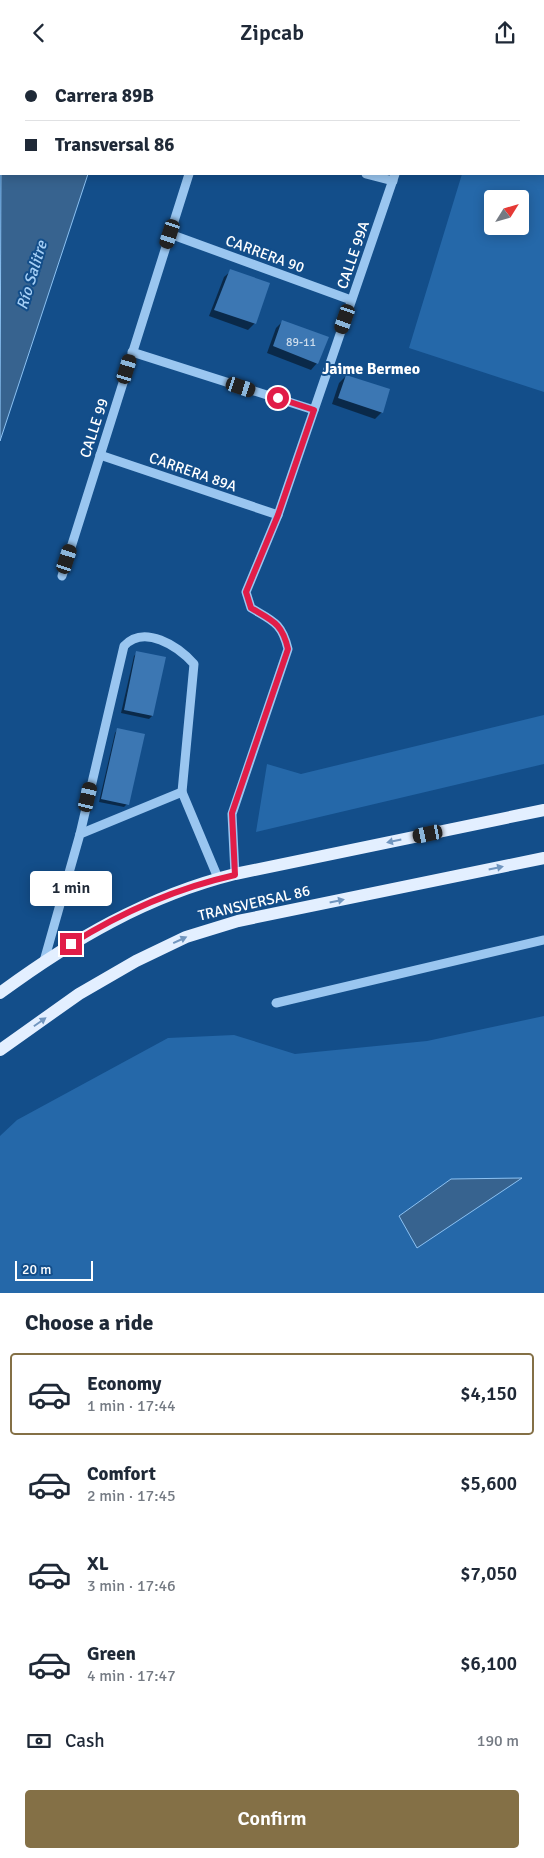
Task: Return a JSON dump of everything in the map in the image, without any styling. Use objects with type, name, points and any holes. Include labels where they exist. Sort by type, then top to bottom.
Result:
[{"type":"main road","name":"TRANSVERSAL 86","points":[[0,993],[44,961],[131,911],[186,888],[235,875],[544,809]]},
{"type":"main road","name":"TRANSVERSAL 86","points":[[0,1050],[79,994],[136,961],[186,937],[238,921],[544,858]]},
{"type":"street","name":"CALLE 99","points":[[62,576],[189,175]]},
{"type":"street","points":[[375,175],[394,177]]},
{"type":"street","name":"CALLE 99A","points":[[235,875],[232,813],[288,649],[284,631],[251,608],[246,592],[278,515],[394,177]]},
{"type":"street","name":"CARRERA 90","points":[[170,234],[352,300]]},
{"type":"street","points":[[132,352],[314,410]]},
{"type":"street","name":"CARRERA 89A","points":[[100,455],[278,515]]},
{"type":"street","points":[[44,961],[80,834],[124,646],[130,639],[139,637],[168,642],[182,651],[194,664],[182,792],[218,879]]},
{"type":"street","points":[[80,834],[182,792]]},
{"type":"street","points":[[276,1003],[544,940]]},
{"type":"shaded area","points":[[462,175],[544,175],[544,392],[409,348]]},
{"type":"shaded area","points":[[544,715],[544,764],[256,832],[267,764],[301,774]]},
{"type":"shaded area","points":[[544,1016],[544,1293],[0,1293],[0,1136],[17,1120],[168,1038],[234,1035],[295,1054],[427,1041]]},
{"type":"water","name":"Río Salitre","points":[[1,175],[88,175],[0,441]]},
{"type":"water","points":[[522,1178],[417,1248],[399,1216],[451,1179]]},
{"type":"building","points":[[230,269],[270,283],[256,324],[214,310]]},
{"type":"building","points":[[282,320],[329,337],[318,364],[273,346]]},
{"type":"building","points":[[346,375],[390,389],[383,413],[338,398]]},
{"type":"building","points":[[136,651],[166,657],[153,716],[124,710]]},
{"type":"building","points":[[117,728],[145,734],[129,805],[101,799]]},
{"type":"district","name":"Jaime Bermeo","points":[[371,368]]},
{"type":"route","points":[[71,944],[156,899],[186,888],[235,875],[232,813],[288,649],[284,631],[251,608],[246,592],[278,515],[314,410],[278,398]]}]
